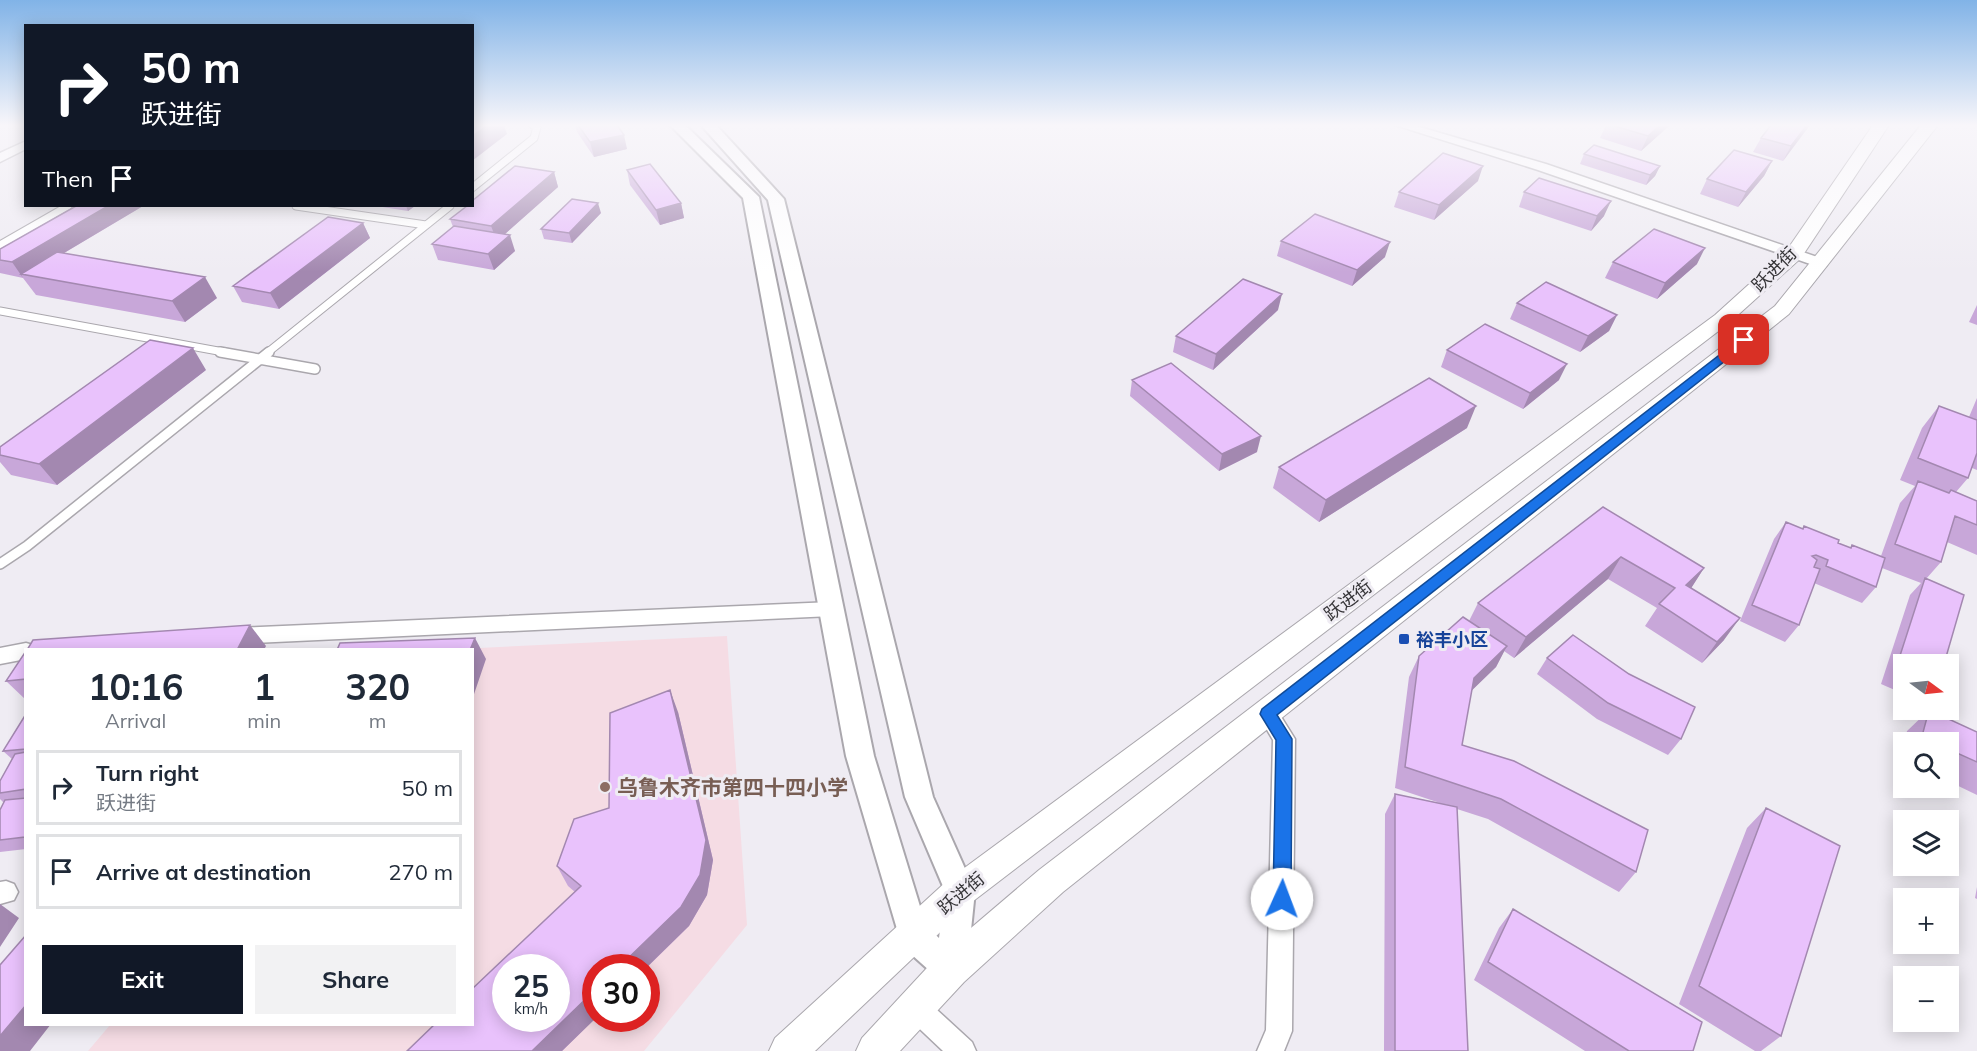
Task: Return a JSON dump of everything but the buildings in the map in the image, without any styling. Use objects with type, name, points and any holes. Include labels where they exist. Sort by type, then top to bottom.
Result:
[{"type":"main road","name":"跃进街","points":[[788,1051],[960,891],[1722,319],[1794,254],[1848,174]]},
{"type":"main road","name":"跃进街","points":[[875,1051],[951,969],[1051,881],[1268,714],[1782,310],[1891,174]]},
{"type":"main road","points":[[1825,208],[1829,216],[1844,221],[1856,219]]},
{"type":"street","points":[[727,174],[751,197],[860,756],[913,935],[951,969]]},
{"type":"street","points":[[753,174],[776,199],[919,797],[960,891],[951,969]]},
{"type":"street","points":[[1562,174],[1821,263]]},
{"type":"street","points":[[210,637],[832,609]]},
{"type":"street","points":[[0,656],[24,651]]},
{"type":"street","points":[[1268,714],[1284,739],[1279,1031],[1270,1051]]},
{"type":"street","points":[[915,1007],[963,1051]]},
{"type":"lane","points":[[474,186],[489,174]]},
{"type":"lane","points":[[0,245],[66,207]]},
{"type":"lane","points":[[303,207],[426,225]]},
{"type":"lane","points":[[0,564],[27,546],[449,207]]},
{"type":"lane","points":[[0,311],[315,369]]},
{"type":"shaded area","name":"乌鲁木齐市第四十四小学","points":[[727,636],[747,925],[660,1031],[660,954],[582,954],[582,1032],[660,1032],[644,1051],[88,1051],[109,1026],[474,1026],[474,648]]},
{"type":"place","name":"裕丰小区","points":[[1404,639]]},
{"type":"place","name":"乌鲁木齐市第四十四小学","points":[[605,787]]},
{"type":"route","points":[[1282,899],[1284,739],[1268,714],[1744,340]]}]
